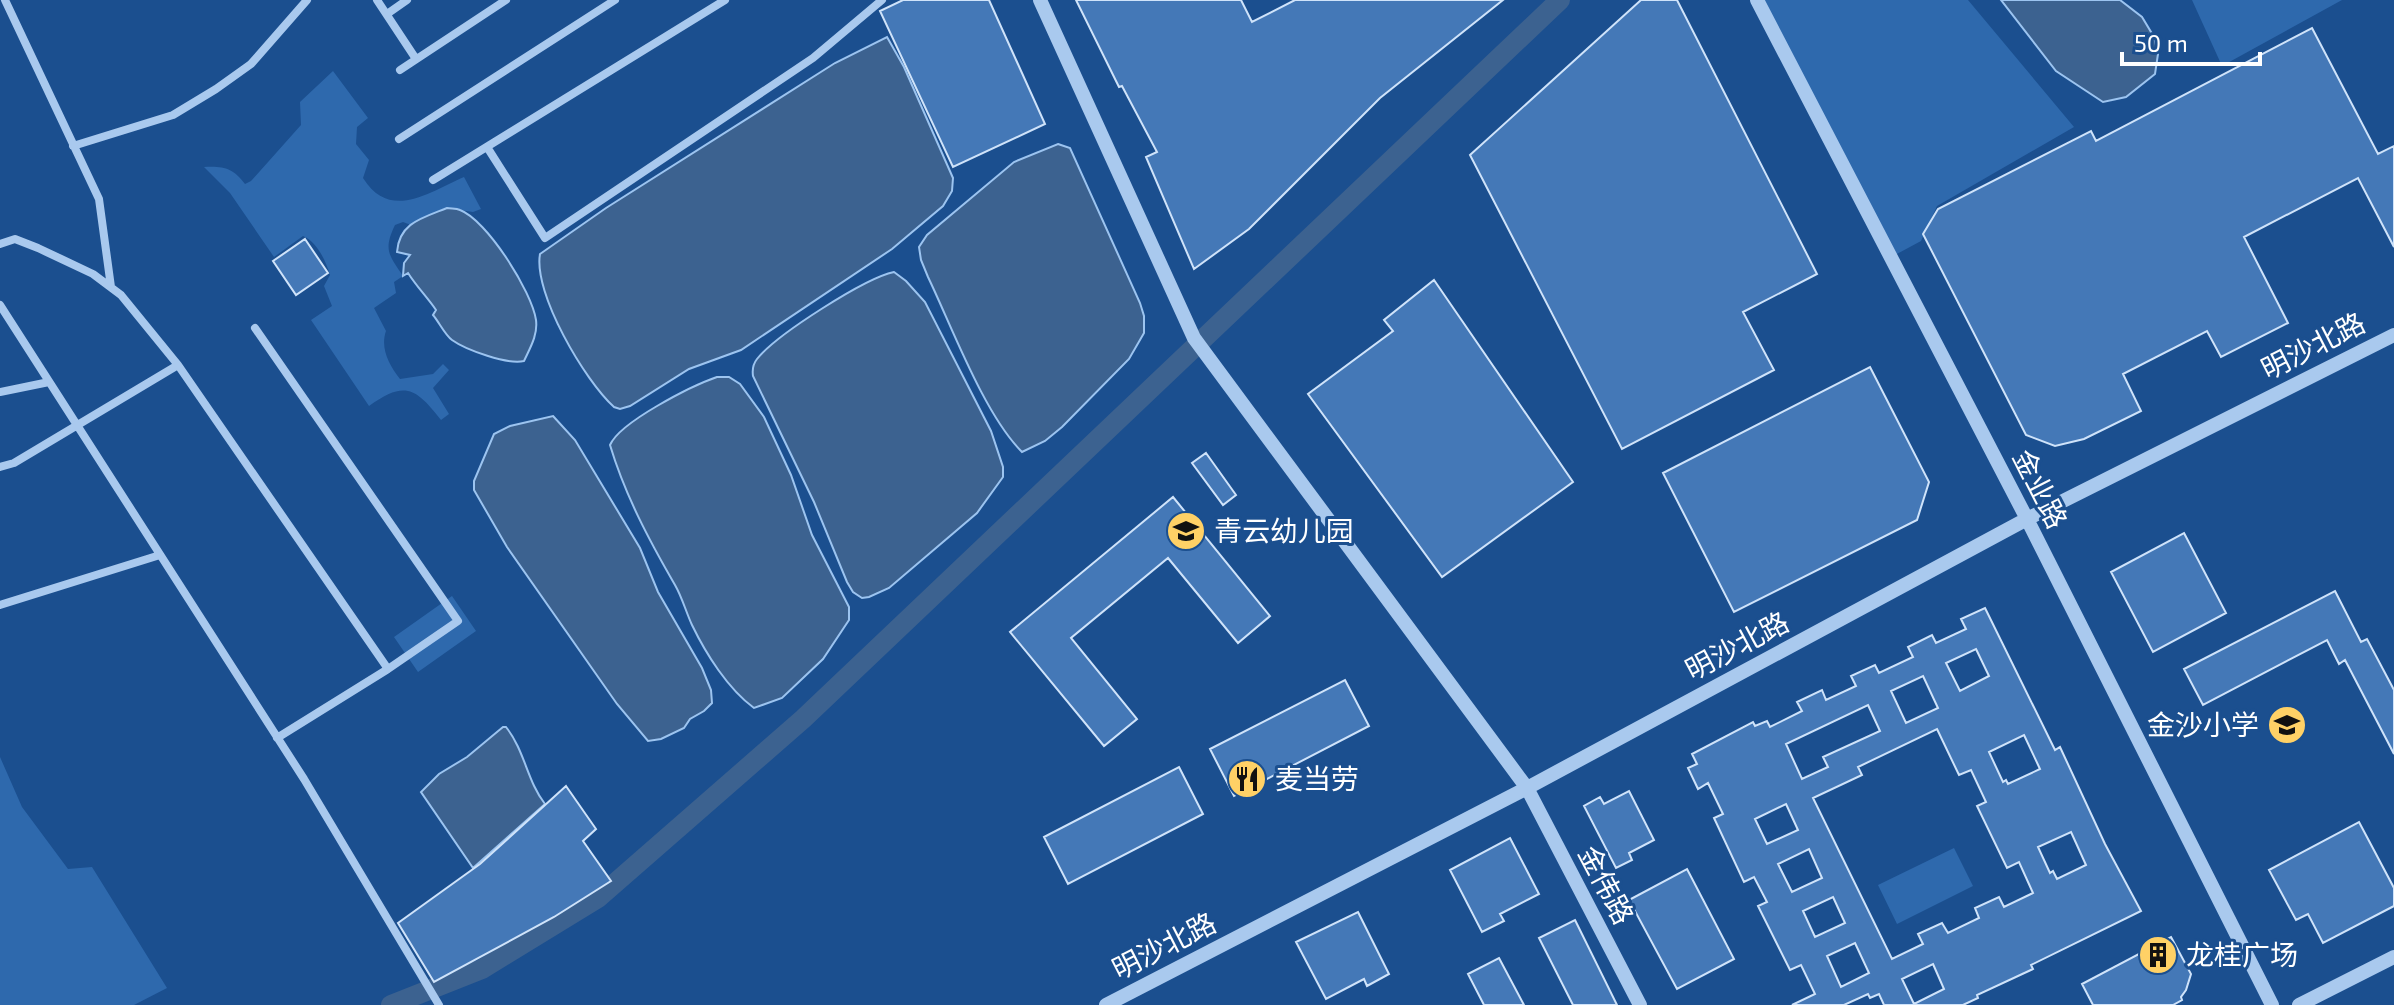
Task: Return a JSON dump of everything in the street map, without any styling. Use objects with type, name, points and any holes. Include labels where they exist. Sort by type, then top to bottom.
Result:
[{"type":"street","points":[[5,0],[99,199],[111,287]]},
{"type":"street","points":[[73,146],[173,115],[216,89],[251,64],[307,0]]},
{"type":"street","points":[[377,0],[416,59]]},
{"type":"street","points":[[387,14],[407,0]]},
{"type":"street","points":[[400,70],[506,0]]},
{"type":"street","points":[[399,139],[615,0]]},
{"type":"street","points":[[433,180],[725,0]]},
{"type":"street","points":[[487,147],[545,238],[813,58],[882,0]]},
{"type":"street","name":"金伟路","points":[[1040,0],[1194,338],[1527,788],[1640,1005]]},
{"type":"street","name":"金业路","points":[[1757,0],[2027,519],[2272,1005]]},
{"type":"street","points":[[0,244],[15,239],[38,248],[93,274],[121,295],[178,365],[388,669]]},
{"type":"street","points":[[0,305],[277,738],[439,1005]]},
{"type":"street","points":[[255,328],[458,621],[277,738]]},
{"type":"street","name":"明沙北路","points":[[1106,1005],[1527,788],[2027,519],[2394,335]]},
{"type":"street","points":[[0,467],[14,463],[178,365]]},
{"type":"street","points":[[0,392],[49,382]]},
{"type":"street","points":[[0,605],[160,555]]},
{"type":"street","points":[[2299,1005],[2394,957]]},
{"type":"shaded area","points":[[1763,0],[1968,0],[2074,127],[1937,206],[1921,241],[1895,255]]},
{"type":"shaded area","points":[[2001,0],[2120,0],[2142,17],[2154,37],[2158,54],[2155,74],[2126,97],[2103,102],[2056,71]]},
{"type":"shaded area","points":[[2192,0],[2342,0],[2222,66]]},
{"type":"shaded area","points":[[887,37],[904,67],[953,178],[952,191],[943,206],[892,249],[741,350],[689,369],[630,406],[614,407],[589,378],[553,313],[540,271],[540,254],[606,208],[835,63]]},
{"type":"shaded area","points":[[333,71],[368,118],[357,127],[356,144],[369,160],[363,178],[374,191],[397,201],[410,200],[464,177],[481,209],[473,212],[447,208],[411,225],[403,222],[395,225],[389,252],[403,276],[394,282],[396,293],[374,308],[386,331],[384,344],[387,356],[400,379],[433,374],[443,364],[449,370],[433,388],[449,414],[441,420],[424,401],[409,391],[392,393],[369,406],[311,320],[332,306],[324,286],[330,275],[320,252],[303,236],[274,257],[230,193],[204,167],[228,169],[245,184],[251,181],[301,125],[300,102]]},
{"type":"shaded area","points":[[1058,144],[1070,148],[1140,303],[1144,333],[1129,359],[1062,427],[1045,441],[1022,452],[1008,436],[982,393],[928,277],[919,247],[927,235],[1014,162]]},
{"type":"shaded area","points":[[447,208],[460,210],[483,227],[507,258],[526,292],[533,308],[536,331],[524,361],[487,356],[452,340],[433,315],[436,310],[408,273],[403,276],[404,263],[410,255],[397,252],[402,234],[413,223]]},
{"type":"shaded area","points":[[894,272],[925,302],[991,431],[1003,467],[1003,477],[977,513],[889,588],[862,598],[853,592],[847,582],[814,502],[753,376],[753,369],[756,361],[782,336],[843,296]]},
{"type":"shaded area","points":[[717,377],[729,377],[740,384],[764,417],[791,475],[812,535],[849,607],[849,620],[823,659],[782,698],[754,708],[727,681],[698,636],[630,499],[610,445],[616,436],[641,416],[674,396]]},
{"type":"shaded area","points":[[553,416],[575,440],[640,548],[658,592],[702,668],[711,690],[712,703],[704,711],[690,719],[684,728],[661,739],[648,741],[617,704],[507,547],[474,490],[474,481],[494,434],[510,426]]},
{"type":"shaded area","points":[[452,596],[476,631],[418,672],[394,637]]},
{"type":"shaded area","points":[[503,727],[512,736],[545,804],[473,868],[421,792],[439,774],[467,757]]},
{"type":"shaded area","points":[[0,757],[22,807],[68,869],[92,867],[167,988],[134,1005],[0,1005]]},
{"type":"shaded area","points":[[1954,848],[1973,886],[1897,924],[1878,885]]},
{"type":"building","points":[[903,0],[989,0],[1045,124],[953,167],[880,11]]},
{"type":"building","points":[[1076,0],[1241,0],[1252,22],[1295,0],[1503,0],[1380,98],[1249,229],[1194,269],[1146,157],[1157,152],[1122,86],[1119,87]]},
{"type":"building","points":[[1641,0],[1677,0],[1817,274],[1743,312],[1774,370],[1622,449],[1470,155]]},
{"type":"building","points":[[2312,28],[2378,154],[2394,146],[2394,247],[2358,178],[2244,237],[2288,323],[2221,357],[2207,331],[2123,374],[2141,411],[2084,439],[2055,446],[2026,435],[1923,234],[1938,209],[2091,131],[2096,141]]},
{"type":"building","points":[[305,239],[328,273],[296,295],[273,261]]},
{"type":"building","points":[[1434,280],[1573,482],[1442,577],[1308,394],[1393,331],[1384,320]]},
{"type":"building","points":[[1870,367],[1929,482],[1917,520],[1734,612],[1663,473]]},
{"type":"building","points":[[1206,453],[1236,495],[1223,505],[1192,463]]},
{"type":"building","points":[[1173,497],[1270,616],[1238,643],[1168,558],[1071,638],[1137,719],[1104,746],[1010,632]]},
{"type":"building","points":[[2184,533],[2226,613],[2153,652],[2111,572]]},
{"type":"building","points":[[2335,591],[2361,642],[2367,639],[2394,690],[2394,754],[2345,660],[2339,664],[2327,640],[2203,705],[2184,669]]},
{"type":"building","points":[[1985,608],[2055,750],[2060,747],[2105,844],[2141,911],[2031,965],[2033,969],[1977,995],[1978,998],[1963,1005],[1884,1005],[1879,994],[1870,998],[1868,994],[1844,1005],[1792,1005],[1815,994],[1801,965],[1790,970],[1758,906],[1767,902],[1754,877],[1744,882],[1714,818],[1723,814],[1708,783],[1698,789],[1688,768],[1697,764],[1692,754],[1753,722],[1755,726],[1767,721],[1770,727],[1802,711],[1797,702],[1822,690],[1826,700],[1856,686],[1851,676],[1875,665],[1879,673],[1913,657],[1908,647],[1932,635],[1936,643],[1966,629],[1961,619]],"holes":[[[1976,649],[1989,676],[1960,691],[1946,663]],[[1923,676],[1938,708],[1906,723],[1891,691]],[[1868,705],[1880,731],[1823,757],[1828,767],[1802,779],[1786,744]],[[1937,729],[1959,775],[1971,770],[1986,802],[1977,806],[2007,868],[2019,862],[2033,893],[2004,907],[1999,897],[1975,908],[1979,918],[1948,933],[1942,923],[1918,934],[1923,944],[1892,959],[1813,798],[1862,775],[1858,767]],[[2024,735],[2040,769],[2008,784],[2006,780],[2003,782],[1989,752]],[[1786,804],[1798,830],[1767,844],[1755,819]],[[2071,832],[2086,865],[2057,879],[2053,871],[2050,873],[2038,847]],[[1809,849],[1822,878],[1792,892],[1778,864]],[[1833,897],[1845,923],[1815,937],[1803,911]],[[1855,943],[1869,973],[1841,987],[1827,956]],[[1933,964],[1944,989],[1914,1004],[1902,979]]]},
{"type":"building","points":[[1345,680],[1369,726],[1234,796],[1210,749]]},
{"type":"building","points":[[1179,767],[1203,814],[1068,884],[1044,837]]},
{"type":"building","points":[[566,786],[596,829],[583,841],[611,881],[554,917],[434,982],[398,923],[480,864]]},
{"type":"building","points":[[1629,791],[1654,840],[1629,853],[1632,860],[1616,868],[1584,806],[1600,797],[1604,804]]},
{"type":"building","points":[[2359,822],[2394,888],[2394,906],[2323,943],[2308,914],[2296,920],[2269,870]]},
{"type":"building","points":[[1510,838],[1539,894],[1500,914],[1504,921],[1482,932],[1450,870]]},
{"type":"building","points":[[1687,869],[1734,959],[1677,989],[1629,900]]},
{"type":"building","points":[[1358,912],[1389,974],[1367,986],[1364,979],[1326,999],[1296,942]]},
{"type":"building","points":[[1575,920],[1617,1005],[1573,1005],[1539,938]]},
{"type":"building","name":"龙桂广场","points":[[2171,937],[2191,974],[2182,1000],[2173,1005],[2093,1005],[2082,984]]},
{"type":"building","points":[[1499,958],[1524,1005],[1484,1005],[1468,974]]},
{"type":"waterway","points":[[391,1005],[482,969],[598,898],[803,719],[1560,0]]},
{"type":"place","name":"青云幼儿园","points":[[1186,531]]},
{"type":"place","name":"金沙小学","points":[[2287,725]]},
{"type":"place","name":"麦当劳","points":[[1247,779]]},
{"type":"place","name":"龙桂广场","points":[[2158,955]]}]
